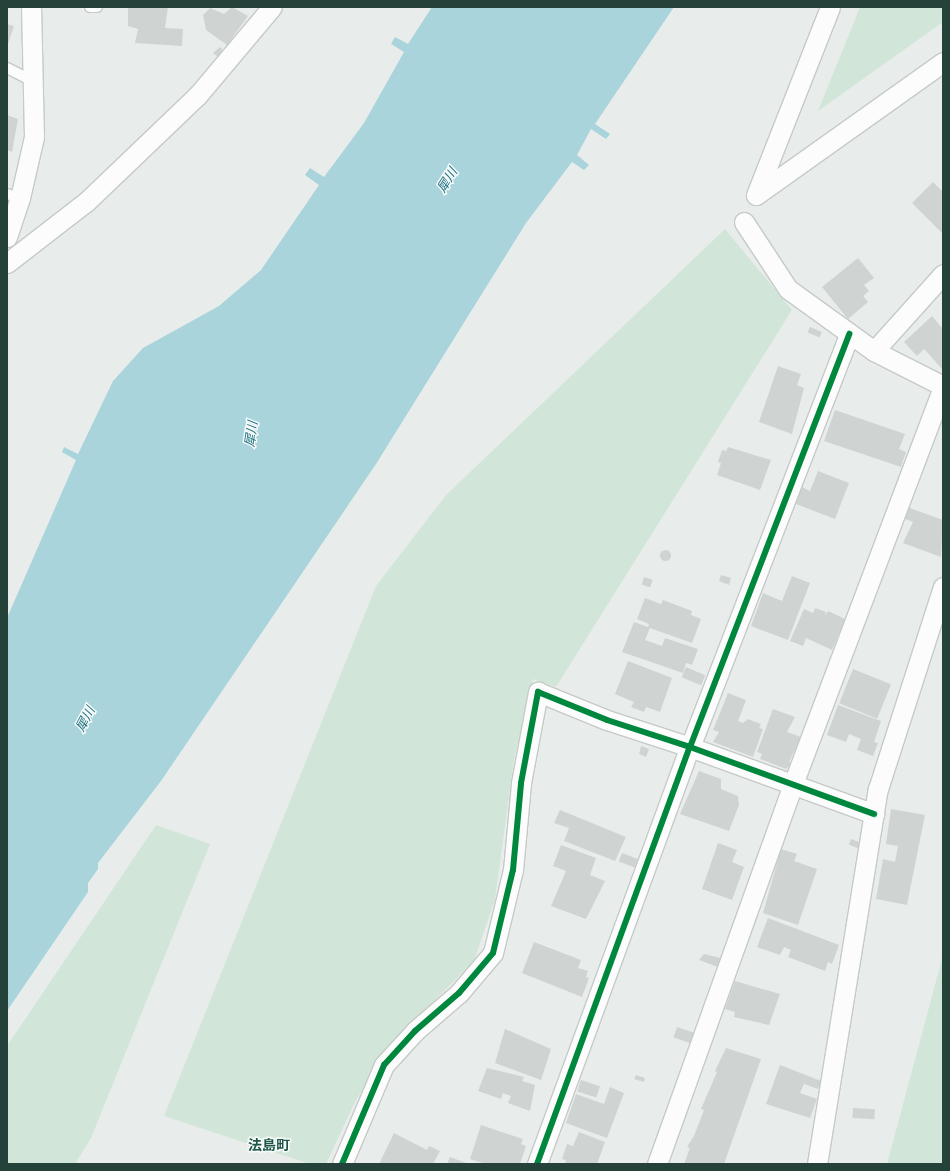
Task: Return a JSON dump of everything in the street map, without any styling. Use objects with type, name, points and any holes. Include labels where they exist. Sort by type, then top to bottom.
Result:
[{"type":"street","points":[[7,237],[14,196],[34,137],[31,7]]},
{"type":"street","points":[[7,263],[86,202],[197,96],[272,7]]},
{"type":"street","points":[[830,7],[756,195],[943,62]]},
{"type":"street","points":[[657,1164],[794,784],[943,387],[874,351],[788,289],[744,222]]},
{"type":"street","points":[[874,351],[943,274]]},
{"type":"street","points":[[537,1164],[690,747],[849,334]]},
{"type":"street","points":[[817,1164],[878,789],[943,587]]},
{"type":"street","points":[[342,1164],[384,1066],[415,1031],[459,993],[492,953],[513,870],[521,783],[538,692],[607,720],[690,747],[874,814]]},
{"type":"lane","points":[[90,7],[97,7]]},
{"type":"lane","points":[[7,68],[33,81]]},
{"type":"green space","points":[[860,7],[943,7],[943,22],[818,111]]},
{"type":"green space","points":[[725,229],[792,310],[556,687],[533,679],[514,760],[495,899],[474,961],[387,1048],[354,1104],[326,1164],[310,1164],[164,1116],[376,586],[446,495]]},
{"type":"green space","points":[[156,825],[210,844],[91,1138],[75,1164],[7,1164],[7,1046]]},
{"type":"green space","points":[[943,955],[943,1164],[887,1164]]},
{"type":"water","name":"犀川","points":[[432,7],[674,7],[595,124],[610,134],[606,139],[591,129],[577,155],[589,165],[584,170],[572,162],[526,223],[376,464],[161,781],[98,863],[98,869],[88,883],[88,892],[7,1011],[7,618],[76,460],[62,452],[64,447],[78,454],[113,381],[143,348],[219,306],[261,270],[319,185],[305,175],[310,168],[324,177],[364,123],[404,52],[391,44],[395,37],[408,44]]},
{"type":"building","points":[[128,7],[168,7],[165,28],[183,29],[182,46],[135,43],[138,29],[128,26]]},
{"type":"building","points":[[232,7],[248,16],[227,45],[206,30],[203,15],[210,8],[224,14]]},
{"type":"building","points":[[7,24],[14,26],[7,47]]},
{"type":"building","points":[[220,47],[222,49],[219,58],[213,53]]},
{"type":"building","points":[[7,115],[18,119],[12,152],[7,150]]},
{"type":"building","points":[[933,182],[943,192],[943,234],[912,203]]},
{"type":"building","points":[[858,258],[874,278],[864,285],[869,291],[863,296],[868,302],[848,319],[822,287]]},
{"type":"building","points":[[932,316],[943,329],[942,369],[924,349],[917,356],[904,342]]},
{"type":"building","points":[[810,327],[822,332],[820,338],[808,333]]},
{"type":"building","points":[[778,366],[801,374],[797,385],[804,388],[792,434],[759,422]]},
{"type":"building","points":[[835,410],[905,434],[899,449],[906,452],[901,467],[824,441]]},
{"type":"building","points":[[728,447],[771,460],[760,490],[717,475],[721,463],[718,462],[722,450],[726,451]]},
{"type":"building","points":[[818,471],[849,483],[835,519],[796,504],[802,487],[810,491]]},
{"type":"building","points":[[907,507],[943,520],[941,557],[903,543],[913,522],[903,518]]},
{"type":"building","points":[[665,549],[669,551],[671,555],[669,559],[665,561],[661,559],[659,555],[661,551]]},
{"type":"building","points":[[721,575],[731,578],[729,585],[719,581]]},
{"type":"building","points":[[792,576],[810,583],[788,640],[751,626],[763,593],[782,601]]},
{"type":"building","points":[[644,577],[653,580],[650,587],[642,585]]},
{"type":"building","points":[[645,598],[661,604],[663,600],[692,611],[691,615],[701,619],[692,643],[650,628],[645,640],[662,646],[665,638],[698,649],[692,665],[686,663],[683,673],[622,652],[634,622],[648,627],[649,624],[637,619]]},
{"type":"building","points":[[815,608],[826,612],[825,616],[828,611],[845,619],[832,650],[806,638],[803,646],[790,641],[804,609],[813,613]]},
{"type":"building","points":[[628,661],[672,678],[660,712],[646,707],[644,712],[631,707],[634,702],[615,694]]},
{"type":"building","points":[[686,667],[705,675],[701,685],[682,677]]},
{"type":"building","points":[[853,669],[891,684],[877,719],[839,703]]},
{"type":"building","points":[[728,693],[746,700],[738,721],[743,723],[748,719],[761,724],[759,728],[763,729],[753,757],[713,742],[719,732],[713,730]]},
{"type":"building","points":[[838,705],[881,721],[874,742],[878,743],[873,756],[857,750],[861,739],[849,734],[846,742],[827,735]]},
{"type":"building","points":[[773,709],[795,717],[787,732],[801,737],[789,762],[792,763],[786,769],[760,759],[762,754],[757,752]]},
{"type":"building","points":[[641,746],[649,749],[646,757],[639,754]]},
{"type":"building","points":[[699,771],[721,779],[721,789],[738,796],[739,805],[729,831],[680,814]]},
{"type":"building","points":[[891,809],[925,815],[907,905],[876,899],[883,859],[895,862],[898,846],[886,844]]},
{"type":"building","points":[[560,810],[626,837],[615,861],[564,841],[569,828],[554,823]]},
{"type":"building","points":[[851,839],[861,843],[859,849],[849,845]]},
{"type":"building","points":[[718,843],[737,850],[732,862],[744,867],[732,900],[702,889]]},
{"type":"building","points":[[561,845],[596,858],[590,875],[605,881],[586,919],[551,906],[566,871],[553,866]]},
{"type":"building","points":[[781,849],[797,854],[794,861],[817,869],[798,925],[763,913]]},
{"type":"building","points":[[622,853],[638,859],[635,867],[619,861]]},
{"type":"building","points":[[768,918],[839,945],[832,964],[828,962],[825,971],[788,957],[791,950],[784,947],[780,955],[757,947]]},
{"type":"building","points":[[534,942],[581,960],[578,968],[588,971],[586,977],[589,978],[582,997],[522,973]]},
{"type":"building","points":[[704,954],[721,958],[718,967],[699,960]]},
{"type":"building","points":[[735,981],[780,994],[769,1025],[734,1017],[735,1012],[725,1009]]},
{"type":"building","points":[[677,1027],[694,1033],[690,1043],[673,1037]]},
{"type":"building","points":[[505,1029],[551,1049],[541,1080],[495,1063]]},
{"type":"building","points":[[726,1048],[761,1059],[724,1164],[684,1164],[690,1148],[687,1147],[694,1136],[704,1110],[701,1109],[717,1072],[715,1071]]},
{"type":"building","points":[[780,1065],[821,1081],[818,1089],[804,1084],[800,1093],[817,1099],[810,1118],[766,1104]]},
{"type":"building","points":[[487,1068],[524,1077],[522,1081],[535,1085],[530,1111],[508,1103],[511,1096],[503,1093],[501,1099],[478,1091]]},
{"type":"building","points":[[636,1075],[645,1078],[644,1082],[634,1079]]},
{"type":"building","points":[[581,1080],[600,1086],[596,1098],[577,1091]]},
{"type":"building","points":[[610,1087],[624,1093],[607,1138],[566,1123],[576,1094],[604,1104]]},
{"type":"building","points":[[853,1108],[875,1109],[874,1119],[852,1118]]},
{"type":"building","points":[[481,1125],[523,1139],[521,1144],[526,1146],[520,1164],[486,1164],[470,1159]]},
{"type":"building","points":[[579,1132],[605,1142],[597,1164],[565,1164],[566,1160],[562,1159],[567,1144],[573,1146]]},
{"type":"building","points":[[394,1133],[427,1150],[429,1146],[440,1151],[433,1164],[379,1164]]},
{"type":"building","points":[[450,1157],[469,1164],[447,1164]]},
{"type":"cycle path","points":[[537,1164],[690,747],[849,334]]},
{"type":"cycle path","points":[[342,1164],[384,1065],[415,1031],[459,993],[493,953],[513,870],[521,783],[538,692],[607,720],[690,747],[874,814]]},
{"type":"district","name":"法島町","points":[[269,1145]]}]
